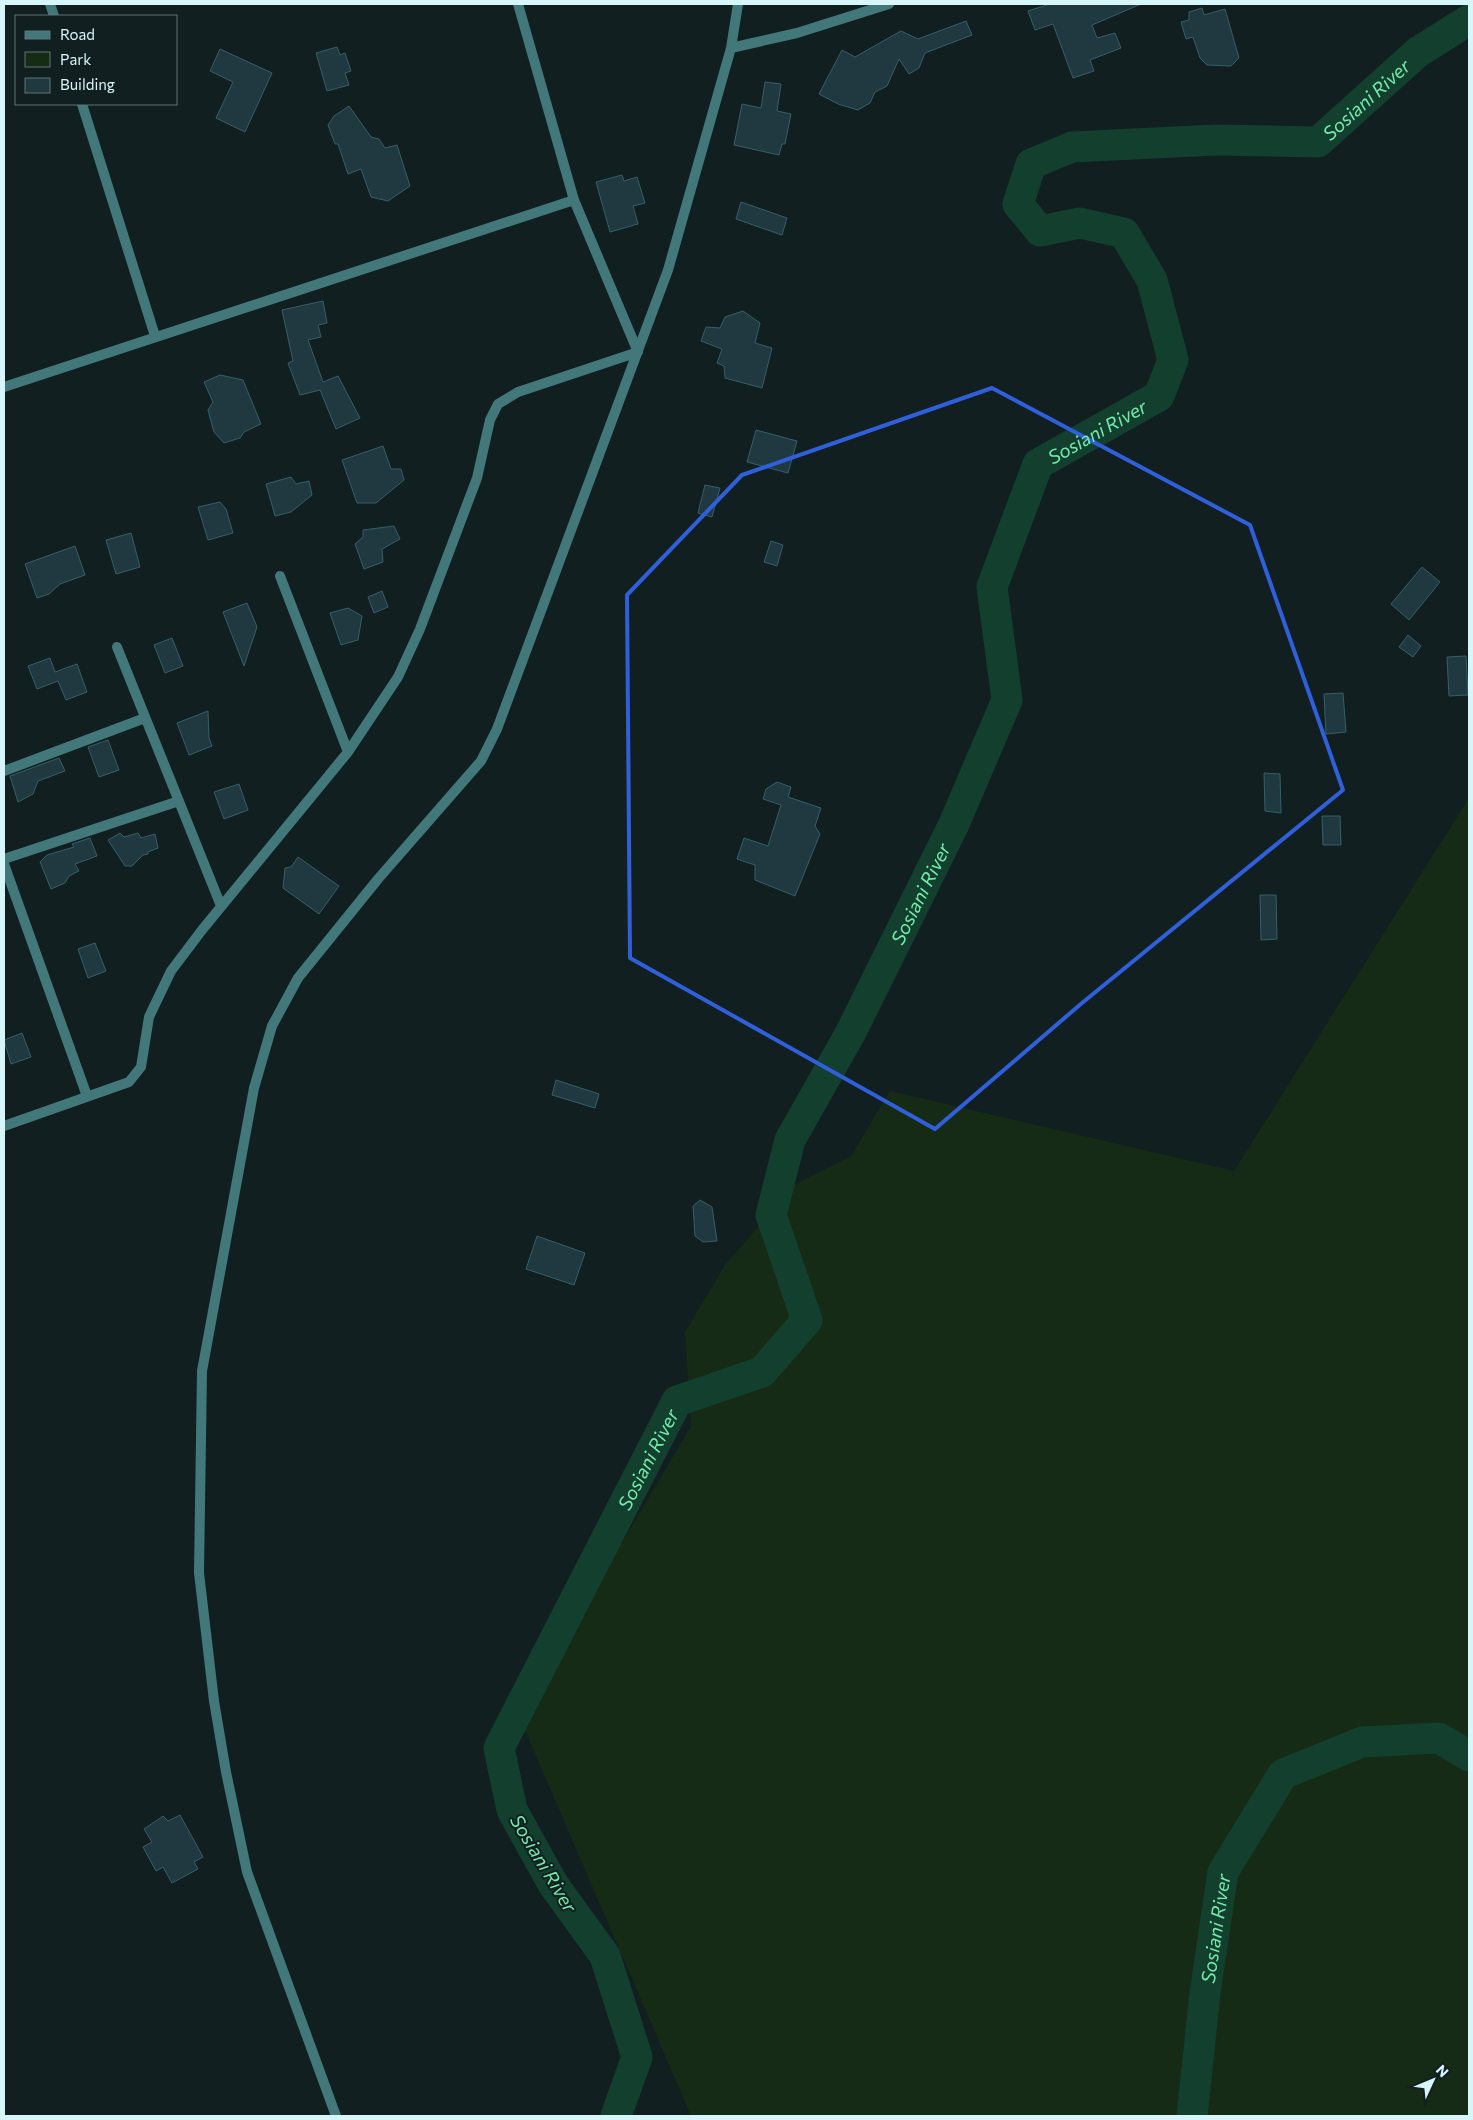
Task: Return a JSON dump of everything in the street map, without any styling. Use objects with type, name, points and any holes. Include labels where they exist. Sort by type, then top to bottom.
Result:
[{"type":"street","points":[[518,4],[574,200],[638,352]]},
{"type":"street","points":[[336,2116],[247,1872],[224,1763],[214,1701],[199,1573],[202,1371],[254,1088],[272,1026],[298,978],[378,879],[480,761],[498,729],[668,270],[731,48],[738,4]]},
{"type":"street","points":[[731,48],[798,33],[889,4]]},
{"type":"street","points":[[82,105],[155,336]]},
{"type":"street","points":[[4,386],[574,200]]},
{"type":"street","points":[[4,1126],[129,1082],[141,1067],[149,1018],[172,971],[221,906],[348,752],[398,678],[420,629],[477,478],[490,420],[498,404],[518,392],[638,352]]},
{"type":"street","points":[[280,576],[348,752]]},
{"type":"street","points":[[117,647],[221,906]]},
{"type":"street","points":[[4,771],[145,718]]},
{"type":"street","points":[[4,859],[179,801]]},
{"type":"street","points":[[4,864],[88,1096]]},
{"type":"highlighted area","points":[[992,388],[1250,525],[1343,790],[1082,1003],[935,1129],[630,958],[627,595],[742,475]]},
{"type":"green space","points":[[1469,798],[1469,2116],[691,2116],[519,1716],[691,1426],[685,1332],[725,1265],[795,1184],[851,1156],[890,1091],[1234,1171]]},
{"type":"building","points":[[1050,4],[1141,4],[1092,25],[1097,38],[1115,33],[1121,48],[1090,60],[1094,71],[1073,78],[1053,24],[1035,30],[1028,11]]},
{"type":"building","points":[[1202,8],[1204,15],[1225,9],[1239,58],[1231,66],[1207,65],[1200,58],[1193,37],[1186,39],[1181,22],[1189,20],[1189,12]]},
{"type":"building","points":[[966,21],[972,35],[925,53],[919,68],[909,74],[899,59],[887,86],[875,92],[870,103],[858,110],[838,104],[819,94],[842,50],[855,57],[901,31],[918,39]]},
{"type":"building","points":[[337,47],[340,55],[345,53],[351,71],[345,73],[349,85],[327,91],[316,53]]},
{"type":"building","points":[[220,49],[272,73],[245,132],[216,118],[233,82],[210,71]]},
{"type":"building","points":[[765,82],[781,84],[777,111],[791,114],[785,144],[782,144],[779,155],[734,145],[742,104],[761,108]]},
{"type":"building","points":[[349,106],[371,137],[379,139],[385,148],[397,145],[410,186],[388,201],[371,197],[361,169],[348,174],[338,144],[335,144],[328,125],[334,116]]},
{"type":"building","points":[[622,175],[624,181],[637,177],[645,203],[633,206],[638,224],[610,232],[596,182]]},
{"type":"building","points":[[741,202],[787,218],[782,235],[736,219]]},
{"type":"building","points":[[323,301],[327,323],[318,325],[321,337],[308,340],[323,382],[338,376],[360,418],[336,429],[320,390],[300,395],[288,363],[293,361],[282,310]]},
{"type":"building","points":[[743,311],[760,323],[755,343],[772,348],[762,388],[725,378],[724,366],[717,363],[722,349],[701,341],[706,327],[720,328],[725,317]]},
{"type":"building","points":[[220,375],[243,380],[261,424],[244,432],[240,438],[224,443],[214,432],[208,410],[213,402],[204,382]]},
{"type":"building","points":[[756,430],[797,441],[788,473],[747,462]]},
{"type":"building","points":[[383,446],[391,469],[401,469],[404,480],[376,503],[357,503],[342,460]]},
{"type":"building","points":[[291,477],[296,484],[309,481],[312,495],[291,512],[275,516],[266,484]]},
{"type":"building","points":[[705,485],[720,488],[712,517],[698,513]]},
{"type":"building","points":[[220,502],[226,509],[233,533],[208,540],[198,507]]},
{"type":"building","points":[[394,526],[400,539],[382,549],[383,562],[364,569],[355,544],[363,537],[363,530]]},
{"type":"building","points":[[131,533],[140,567],[116,574],[106,540]]},
{"type":"building","points":[[771,541],[783,545],[777,566],[764,562]]},
{"type":"building","points":[[75,546],[85,575],[60,584],[49,594],[37,598],[25,564]]},
{"type":"building","points":[[1422,567],[1440,582],[1409,620],[1391,604]]},
{"type":"building","points":[[382,591],[388,607],[374,613],[368,597]]},
{"type":"building","points":[[247,603],[257,627],[244,666],[223,612]]},
{"type":"building","points":[[348,608],[362,616],[358,640],[341,645],[330,613]]},
{"type":"building","points":[[1408,635],[1421,646],[1413,657],[1399,647]]},
{"type":"building","points":[[172,638],[183,666],[165,673],[154,645]]},
{"type":"building","points":[[1466,656],[1468,695],[1449,696],[1447,657]]},
{"type":"building","points":[[50,658],[55,672],[77,664],[87,692],[66,700],[58,681],[37,689],[28,666]]},
{"type":"building","points":[[1343,693],[1346,732],[1326,734],[1324,694]]},
{"type":"building","points":[[208,711],[209,738],[212,746],[189,755],[177,723]]},
{"type":"building","points":[[108,740],[119,770],[99,777],[88,747]]},
{"type":"building","points":[[59,758],[65,771],[38,781],[33,794],[18,802],[10,776]]},
{"type":"building","points":[[1264,773],[1280,774],[1281,813],[1265,811]]},
{"type":"building","points":[[777,782],[791,787],[788,797],[821,808],[815,826],[820,834],[795,896],[755,880],[755,865],[737,859],[744,838],[768,846],[781,805],[763,799],[766,789]]},
{"type":"building","points":[[239,784],[248,810],[224,819],[214,792]]},
{"type":"building","points":[[1322,816],[1340,816],[1341,845],[1323,845]]},
{"type":"building","points":[[120,833],[124,837],[138,833],[141,838],[155,834],[158,848],[143,855],[132,866],[125,866],[108,840]]},
{"type":"building","points":[[90,838],[97,856],[75,864],[79,871],[69,876],[65,883],[51,889],[40,862],[47,855],[74,847],[72,844]]},
{"type":"building","points":[[298,857],[339,886],[319,914],[283,888],[285,868],[291,867]]},
{"type":"building","points":[[1260,895],[1276,895],[1277,939],[1261,940]]},
{"type":"building","points":[[95,943],[106,971],[88,978],[78,949]]},
{"type":"building","points":[[22,1033],[31,1057],[11,1064],[4,1040]]},
{"type":"building","points":[[556,1080],[599,1094],[595,1108],[552,1095]]},
{"type":"building","points":[[700,1200],[712,1207],[717,1241],[703,1242],[695,1236],[693,1206]]},
{"type":"building","points":[[537,1236],[585,1253],[574,1285],[526,1269]]},
{"type":"building","points":[[180,1815],[203,1857],[194,1862],[198,1869],[172,1883],[163,1867],[156,1871],[143,1847],[152,1842],[144,1829],[163,1816],[168,1821]]},
{"type":"waterway","name":"Sosiani River","points":[[616,2116],[637,2057],[605,1956],[553,1884],[512,1810],[499,1748],[677,1401],[762,1372],[807,1320],[771,1215],[790,1140],[851,1032],[954,824],[1007,700],[992,587],[1038,464],[1159,396],[1173,360],[1152,280],[1124,233],[1080,223],[1040,231],[1018,204],[1031,164],[1072,147],[1216,140],[1318,142],[1418,52],[1469,20]]},
{"type":"waterway","name":"Sosiani River","points":[[1192,2116],[1205,1993],[1223,1872],[1283,1774],[1362,1742],[1439,1738],[1469,1756]]}]
